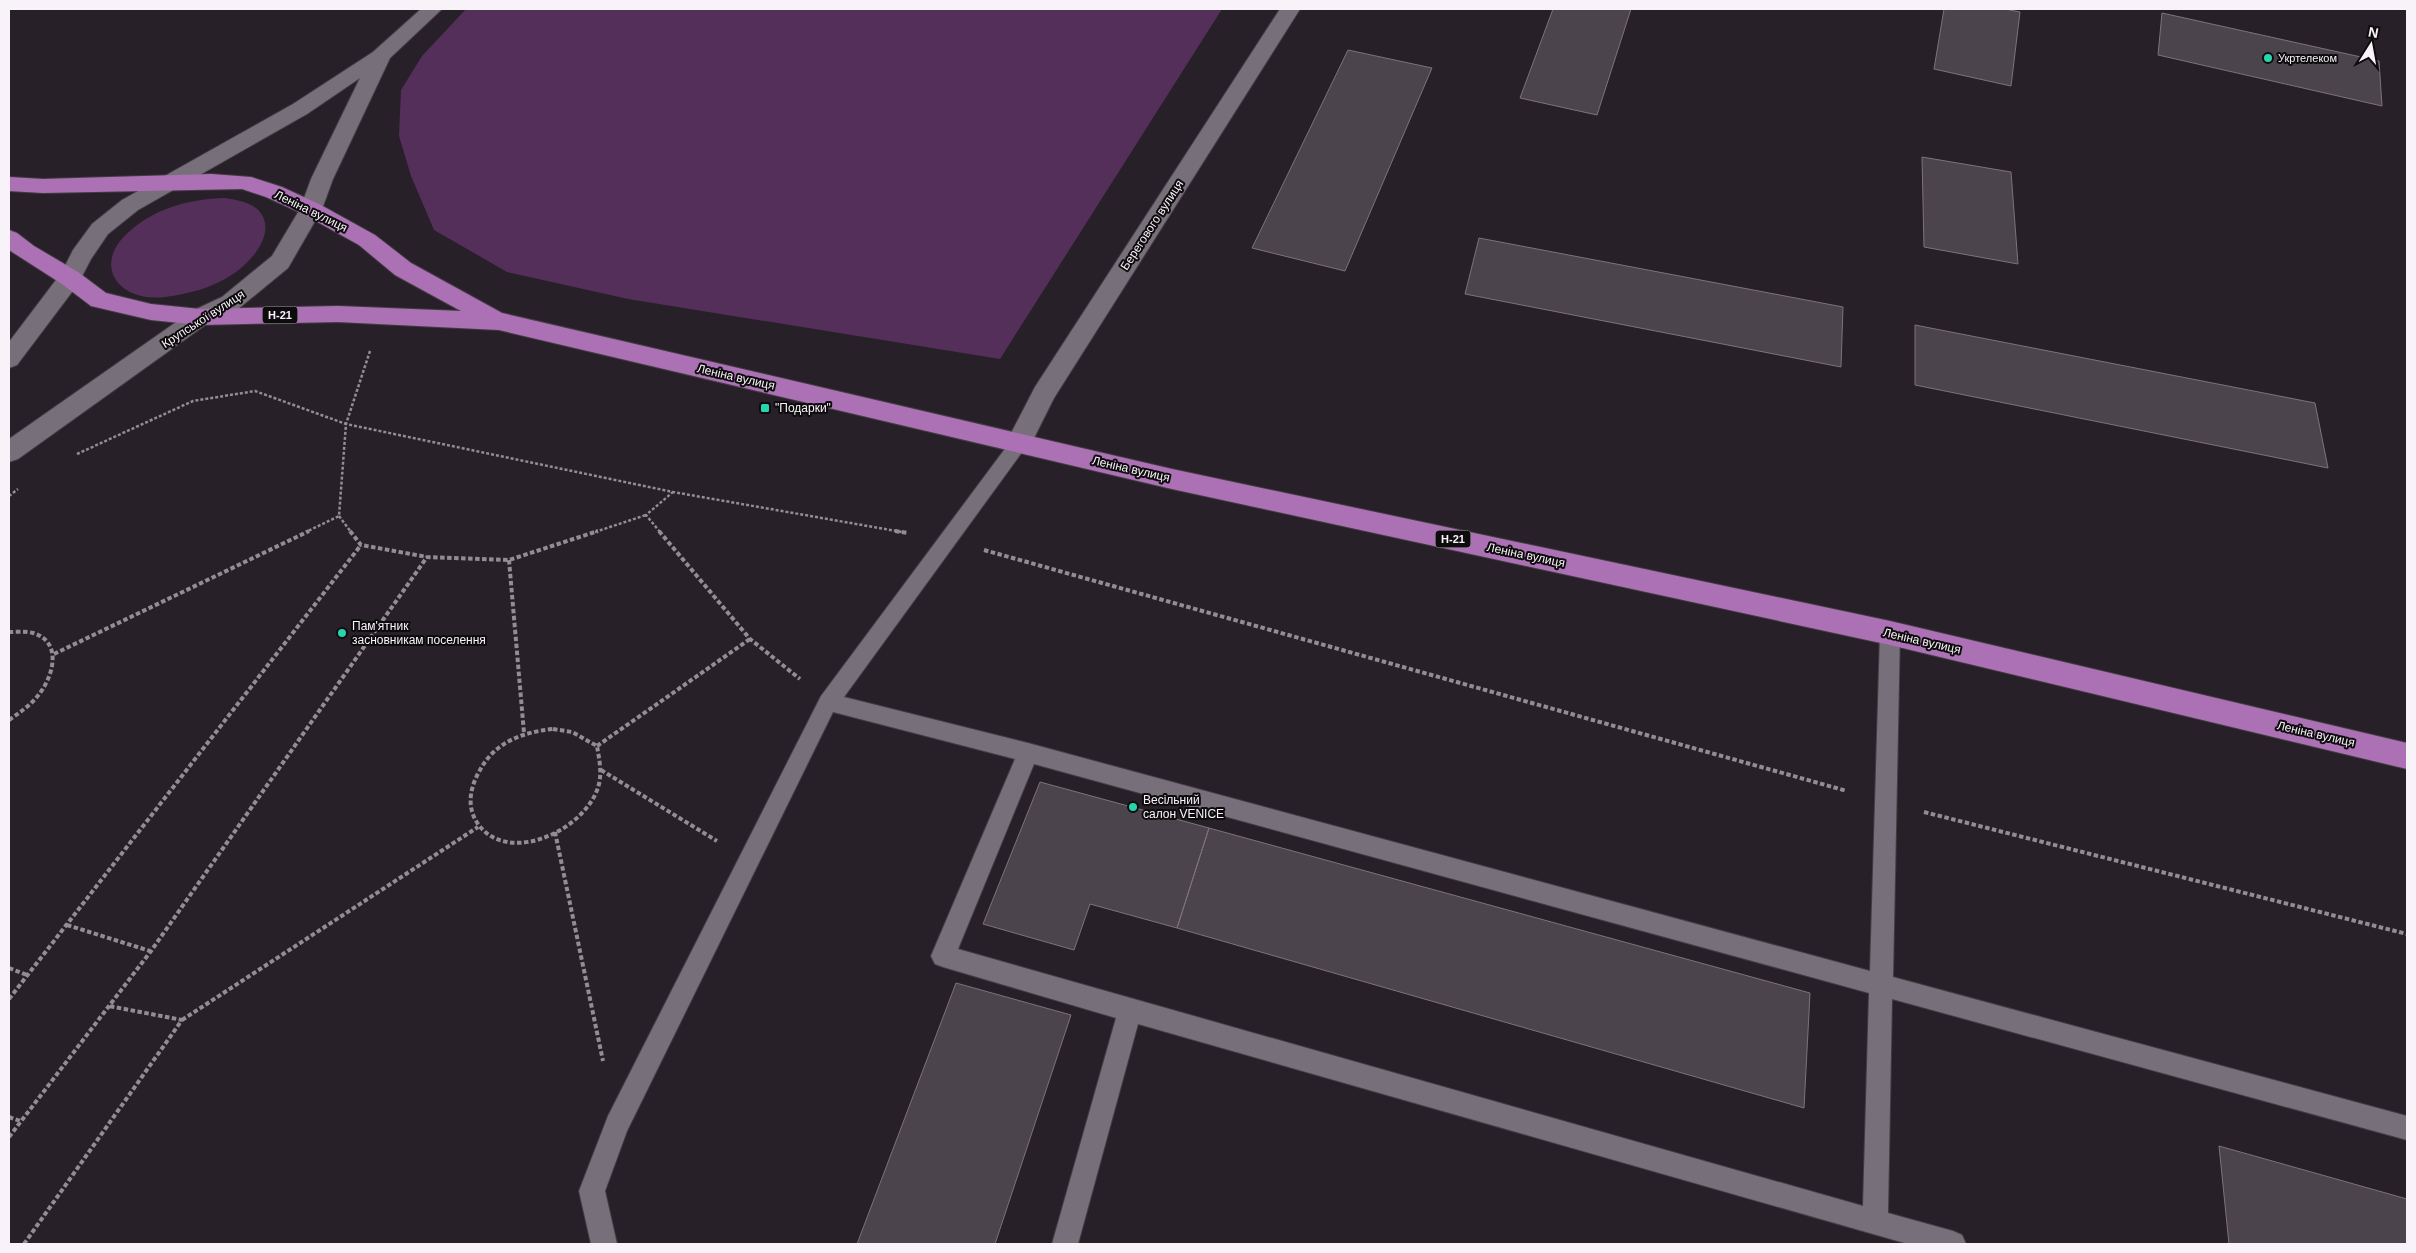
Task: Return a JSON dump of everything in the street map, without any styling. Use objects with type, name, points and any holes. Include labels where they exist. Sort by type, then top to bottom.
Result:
[{"type":"main road","name":"Леніна вулиця","points":[[9,184],[165,184],[211,180],[243,182],[311,209],[367,240],[403,269],[499,321]]},
{"type":"main road","name":"Леніна вулиця","points":[[9,238],[26,252],[70,278],[99,300],[151,312],[200,317],[338,314],[499,321],[1172,479],[1890,634],[2407,756]]},
{"type":"street","name":"Крупської вулиця","points":[[9,359],[70,278],[81,256],[100,229],[130,205],[300,109],[380,56],[432,9]]},
{"type":"street","name":"Берегового вулиця","points":[[1018,443],[1044,394],[1290,9]]},
{"type":"street","name":"Крупської вулиця","points":[[9,452],[200,317],[230,303],[280,262],[311,209],[361,94],[380,56]]},
{"type":"lane","points":[[604,1244],[592,1191],[617,1125],[828,702],[1018,443]]},
{"type":"lane","points":[[1875,1222],[1890,634]]},
{"type":"lane","points":[[828,702],[1028,753],[2407,1128]]},
{"type":"lane","points":[[1028,753],[943,956],[1953,1244]]},
{"type":"lane","points":[[1065,1244],[1130,1010]]},
{"type":"path","points":[[73,455],[154,416],[193,401],[255,391],[346,424],[673,492],[947,540],[1885,802],[2407,934]]},
{"type":"path","points":[[346,424],[339,516],[361,546],[427,558],[509,560],[646,515],[673,492]]},
{"type":"path","points":[[9,496],[22,486]]},
{"type":"path","points":[[646,515],[750,639],[828,702]]},
{"type":"path","points":[[54,654],[339,516]]},
{"type":"path","points":[[9,998],[361,546]]},
{"type":"path","points":[[9,1137],[150,951],[427,558]]},
{"type":"path","points":[[509,560],[524,733]]},
{"type":"path","points":[[9,632],[35,634],[47,642],[54,654],[53,668],[47,685],[34,701],[9,720]]},
{"type":"path","points":[[596,746],[750,639]]},
{"type":"path","points":[[553,729],[572,732],[596,746],[601,770],[598,788],[589,806],[575,822],[534,842],[514,844],[493,839],[478,827],[471,810],[470,791],[478,772],[492,754],[524,733],[553,729]]},
{"type":"path","points":[[601,770],[749,860]]},
{"type":"path","points":[[24,1244],[182,1020],[478,827]]},
{"type":"path","points":[[555,832],[617,1125]]},
{"type":"path","points":[[68,924],[150,951]]},
{"type":"path","points":[[9,968],[28,975]]},
{"type":"path","points":[[109,1006],[182,1020]]},
{"type":"path","points":[[9,1117],[20,1121]]},
{"type":"shaded area","points":[[466,9],[1222,9],[1000,359],[628,299],[507,272],[434,230],[411,176],[399,136],[401,90],[422,56]]},
{"type":"shaded area","points":[[225,198],[253,206],[260,212],[264,221],[265,229],[259,247],[240,269],[209,287],[165,297],[148,297],[134,294],[123,287],[115,278],[111,268],[112,256],[119,243],[141,222],[152,215],[187,202]]},
{"type":"building","points":[[1553,9],[1631,9],[1597,115],[1520,98]]},
{"type":"building","points":[[1944,9],[2005,9],[2020,12],[2011,86],[1934,69]]},
{"type":"building","name":"Укртелеком","points":[[2162,13],[2379,61],[2382,106],[2158,55]]},
{"type":"building","points":[[1348,50],[1432,68],[1345,271],[1252,248]]},
{"type":"building","points":[[1922,157],[2011,172],[2018,264],[1924,247]]},
{"type":"building","points":[[1479,238],[1843,307],[1841,367],[1465,294]]},
{"type":"building","points":[[1915,325],[2315,403],[2328,468],[1915,385]]},
{"type":"building","points":[[1040,782],[1209,828],[1177,928],[1090,904],[1074,950],[983,924]]},
{"type":"building","points":[[1209,828],[1810,993],[1804,1108],[1177,928]]},
{"type":"building","points":[[956,983],[1071,1015],[995,1244],[857,1244]]},
{"type":"building","points":[[2219,1146],[2407,1199],[2407,1244],[2229,1244]]},
{"type":"place","name":"Укртелеком","points":[[2268,58]]},
{"type":"place","name":"\"Подарки\"","points":[[765,408]]},
{"type":"place","name":"Пам'ятник засновникам поселення","points":[[342,633]]},
{"type":"place","name":"Весільний салон VENICE","points":[[1133,807]]}]
